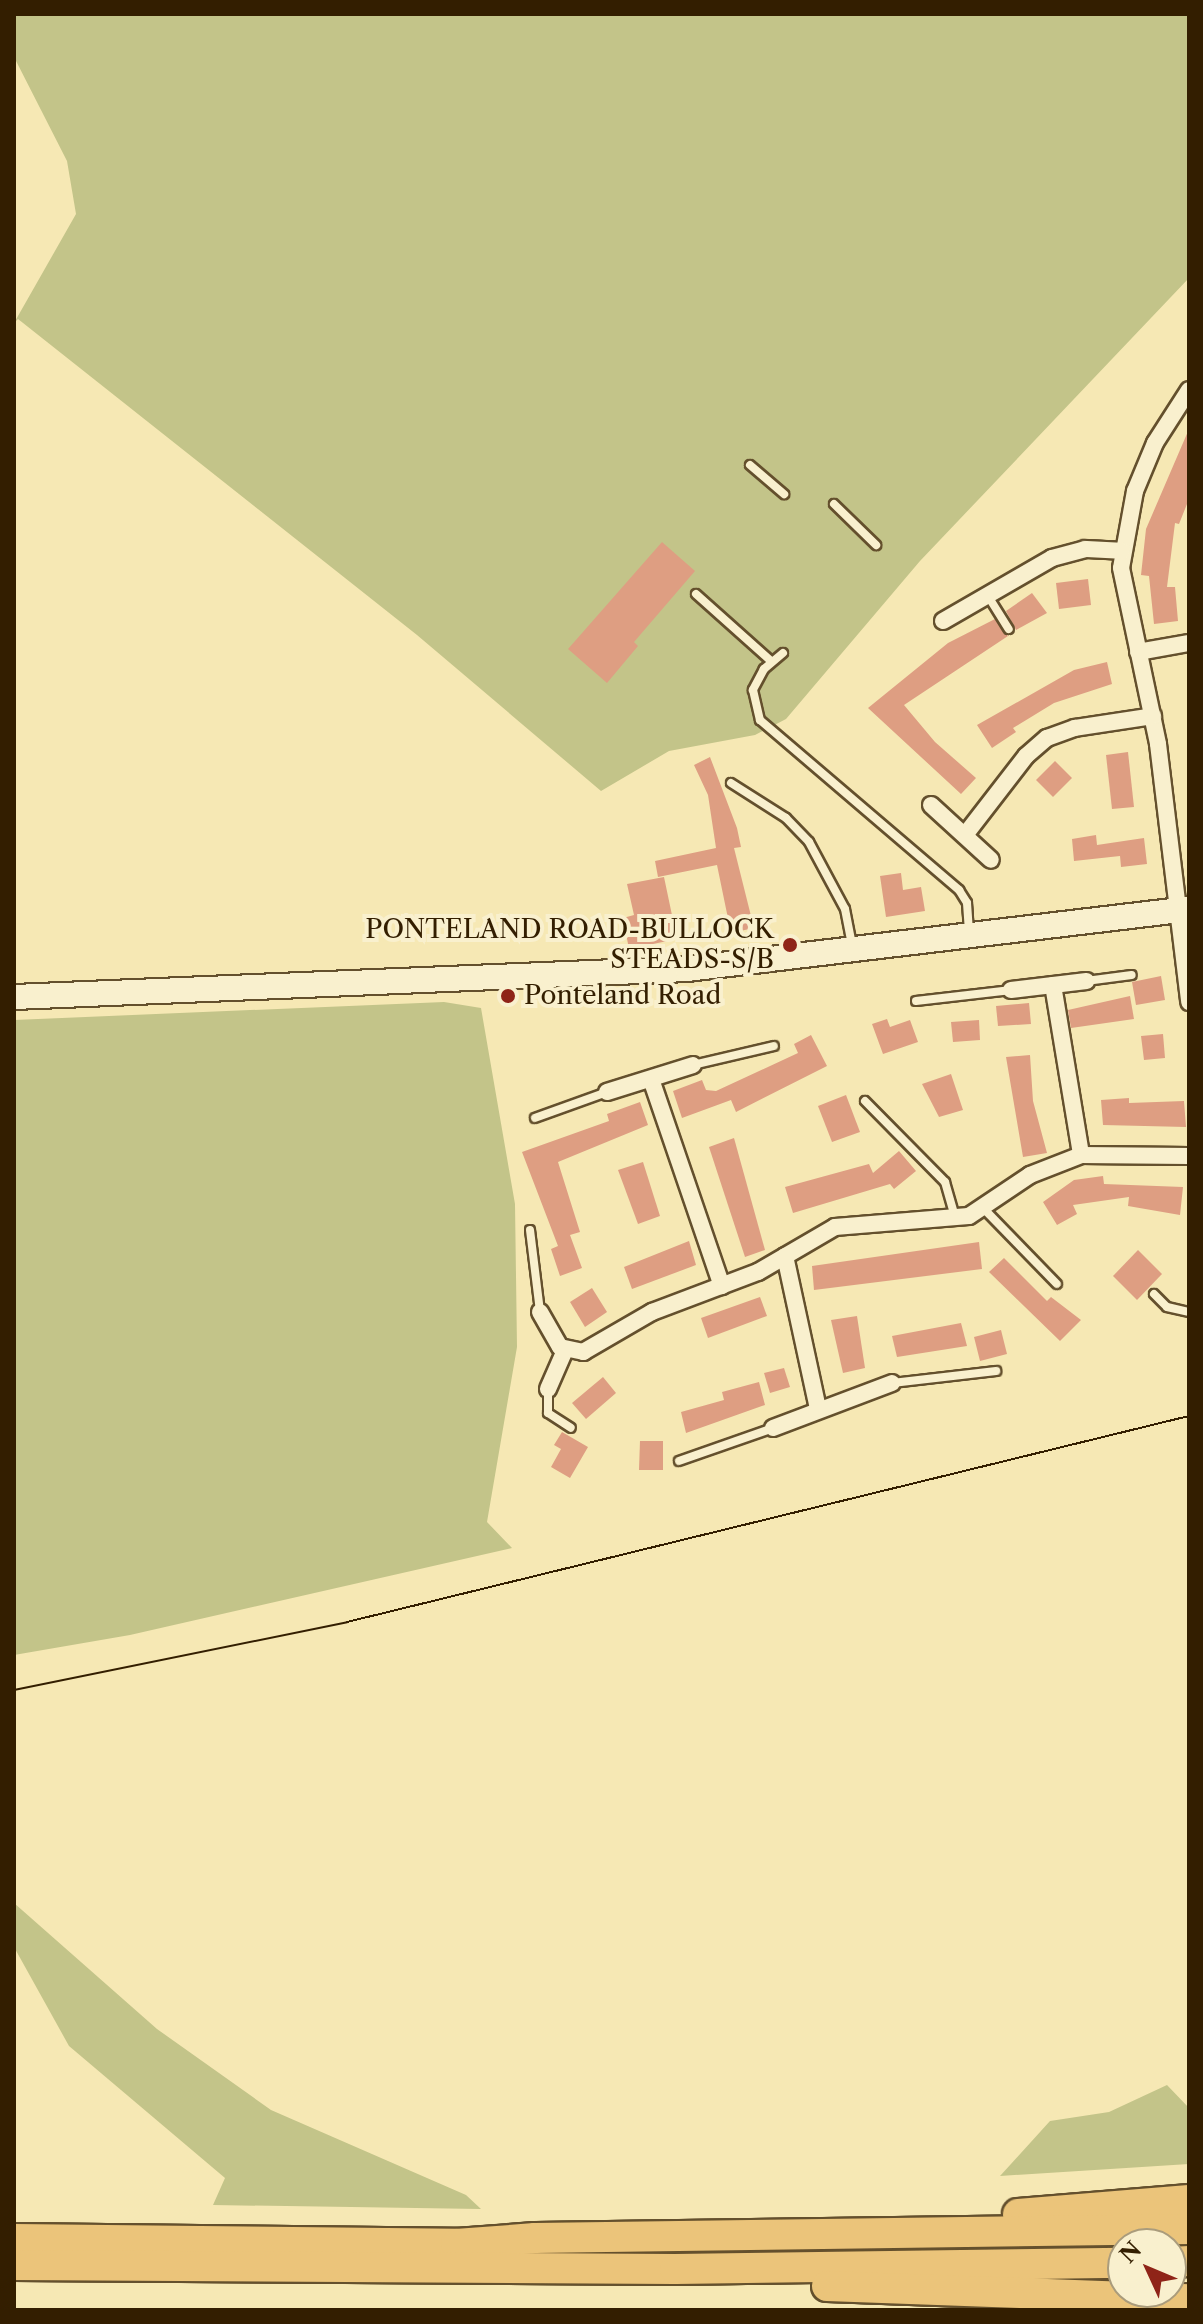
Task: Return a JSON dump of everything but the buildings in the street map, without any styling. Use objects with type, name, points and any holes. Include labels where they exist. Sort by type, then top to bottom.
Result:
[{"type":"highway","points":[[701,2235],[1189,2200]]},
{"type":"highway","points":[[14,2239],[456,2244],[701,2235],[1189,2229]]},
{"type":"highway","points":[[14,2265],[675,2269],[1107,2263]]},
{"type":"highway","points":[[675,2269],[809,2285],[1189,2299]]},
{"type":"main road","points":[[14,997],[687,969],[1184,910]]},
{"type":"street","points":[[1189,390],[1144,466],[1122,551],[1122,584],[1153,716],[1184,910],[1189,1002]]},
{"type":"street","points":[[943,621],[1068,552],[1122,551]]},
{"type":"street","points":[[1138,652],[1189,643]]},
{"type":"street","points":[[965,835],[1026,756],[1047,738],[1075,728],[1153,716]]},
{"type":"street","points":[[931,805],[991,860]]},
{"type":"street","points":[[1011,990],[1086,981]]},
{"type":"street","points":[[1053,985],[1081,1155]]},
{"type":"street","points":[[607,1092],[693,1065]]},
{"type":"street","points":[[651,1079],[722,1286]]},
{"type":"street","points":[[540,1312],[551,1336],[565,1350],[590,1349],[641,1318],[722,1286],[785,1256],[835,1227],[955,1219],[985,1210],[1030,1175],[1081,1155],[1189,1156]]},
{"type":"street","points":[[785,1256],[818,1408]]},
{"type":"street","points":[[548,1389],[565,1350]]},
{"type":"street","points":[[773,1428],[818,1408],[892,1383]]},
{"type":"lane","points":[[750,465],[784,494]]},
{"type":"lane","points":[[834,504],[876,545]]},
{"type":"lane","points":[[696,594],[771,661]]},
{"type":"lane","points":[[987,595],[1009,629]]},
{"type":"lane","points":[[783,653],[771,661],[753,690],[760,720],[959,890],[967,903],[969,937]]},
{"type":"lane","points":[[731,783],[786,818],[809,842],[845,909],[853,950]]},
{"type":"lane","points":[[1086,981],[1132,975]]},
{"type":"lane","points":[[916,1001],[1011,990]]},
{"type":"lane","points":[[693,1065],[774,1046]]},
{"type":"lane","points":[[535,1118],[607,1092]]},
{"type":"lane","points":[[865,1101],[945,1182],[955,1219]]},
{"type":"lane","points":[[985,1210],[1057,1284]]},
{"type":"lane","points":[[530,1230],[540,1312]]},
{"type":"lane","points":[[1154,1294],[1167,1307],[1189,1312]]},
{"type":"lane","points":[[892,1383],[996,1371]]},
{"type":"lane","points":[[548,1389],[548,1413],[571,1428]]},
{"type":"lane","points":[[679,1461],[773,1428]]},
{"type":"green space","points":[[14,14],[1189,14],[1189,278],[920,561],[786,719],[755,735],[669,751],[601,791],[417,635],[18,319],[14,323],[76,214],[67,161],[14,57]]},
{"type":"green space","points":[[444,1002],[481,1008],[515,1204],[517,1347],[487,1522],[512,1548],[130,1635],[14,1655],[14,1020]]},
{"type":"green space","points":[[14,1903],[157,2029],[271,2110],[466,2195],[481,2209],[213,2205],[225,2178],[69,2046],[14,1947]]},
{"type":"green space","points":[[1167,2085],[1189,2108],[1189,2164],[1000,2176],[1050,2121],[1109,2112]]},
{"type":"tram line","points":[[14,1690],[347,1622],[1189,1416]]},
{"type":"place","name":"PONTELAND ROAD-BULLOCK STEADS-S/B","points":[[790,945]]},
{"type":"place","name":"Ponteland Road","points":[[508,996]]}]
